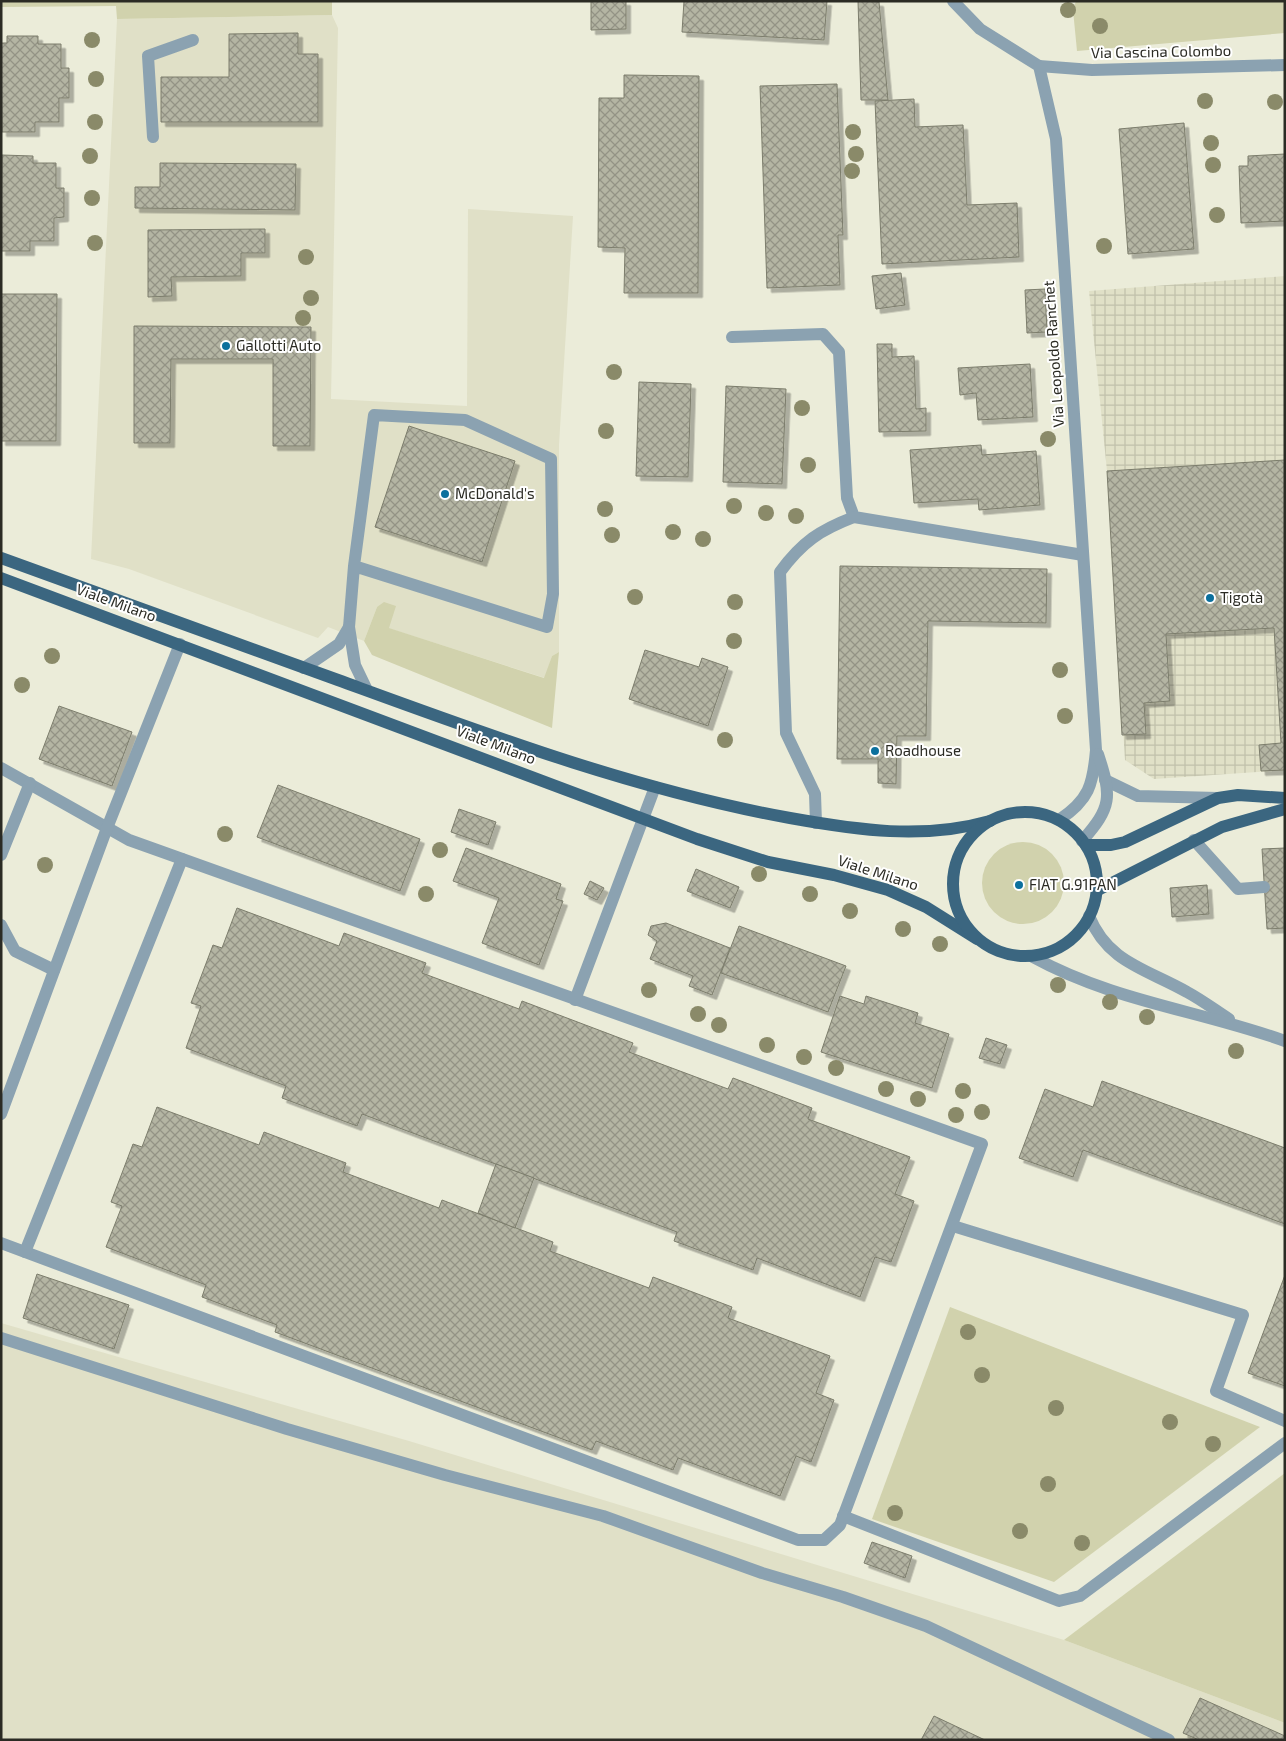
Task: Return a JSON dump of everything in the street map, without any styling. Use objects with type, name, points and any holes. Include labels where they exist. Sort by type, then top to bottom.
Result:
[{"type":"main road","name":"Viale Milano","points":[[1,558],[456,722],[655,787],[754,812],[816,823],[902,833],[947,831],[990,821]]},
{"type":"main road","name":"Viale Milano","points":[[1,578],[697,839],[768,862],[834,875],[888,890],[926,907],[977,939]]},
{"type":"main road","points":[[1084,843],[1111,845],[1125,842],[1218,798],[1238,795],[1285,798]]},
{"type":"main road","points":[[1098,890],[1194,840],[1242,820],[1285,809]]},
{"type":"main road","points":[[1012,812],[1036,813],[1059,820],[1084,843],[1094,864],[1098,890],[1089,916],[1080,930],[1063,945],[1050,953],[1033,957],[997,951],[977,939],[962,922],[954,900],[952,877],[958,855],[971,835],[990,821],[1012,812]]},
{"type":"street","points":[[953,1],[980,29],[1039,66]]},
{"type":"street","points":[[153,137],[148,56],[194,40]]},
{"type":"street","name":"Via Cascina Colombo","points":[[1039,66],[1092,70],[1285,65]]},
{"type":"street","name":"Via Leopoldo Ranchet","points":[[1039,66],[1056,139],[1096,750]]},
{"type":"street","points":[[732,337],[823,334],[839,352],[847,498],[854,517]]},
{"type":"street","points":[[354,566],[547,627],[553,594],[551,459],[464,420],[374,416],[354,566],[349,627],[355,665],[367,690]]},
{"type":"street","points":[[816,823],[816,794],[786,732],[780,572],[803,546],[825,528],[854,517],[1083,555]]},
{"type":"street","points":[[304,668],[339,644],[349,627]]},
{"type":"street","points":[[1,1114],[6,1086],[54,970],[107,828],[180,644]]},
{"type":"street","points":[[1084,843],[1104,814],[1108,803],[1105,780],[1096,750]]},
{"type":"street","points":[[1059,820],[1075,809],[1088,791],[1094,775],[1096,750]]},
{"type":"street","points":[[1,768],[129,840],[982,1144],[840,1525],[824,1540],[798,1540],[1,1243]]},
{"type":"street","points":[[1105,780],[1138,796],[1218,798]]},
{"type":"street","points":[[1,855],[30,784]]},
{"type":"street","points":[[575,1000],[655,787]]},
{"type":"street","points":[[1194,840],[1238,888],[1264,887]]},
{"type":"street","points":[[25,1252],[182,859]]},
{"type":"street","points":[[1089,916],[1100,939],[1117,954],[1186,991],[1238,1024]]},
{"type":"street","points":[[1,925],[14,952],[54,970]]},
{"type":"street","points":[[1033,957],[1062,973],[1098,988],[1159,1006],[1238,1024],[1285,1041]]},
{"type":"street","points":[[953,1226],[1243,1315],[1216,1391],[1285,1420]]},
{"type":"street","points":[[1,1338],[305,1434],[445,1475],[603,1516],[762,1573],[843,1597],[926,1626],[1169,1740]]},
{"type":"street","points":[[843,1516],[1059,1601],[1080,1596],[1285,1443]]},
{"type":"shaded area","points":[[1,1],[332,1],[332,15],[117,19],[116,6],[1,7]]},
{"type":"shaded area","points":[[1076,1],[1285,1],[1285,33],[1077,51],[1073,10]]},
{"type":"shaded area","points":[[332,15],[338,28],[331,399],[467,406],[468,209],[573,216],[559,445],[559,652],[552,656],[545,678],[388,628],[377,607],[364,641],[328,627],[318,638],[129,569],[91,559],[117,19]]},
{"type":"shaded area","points":[[1285,276],[1285,770],[1154,779],[1125,760],[1107,471],[1089,291]]},
{"type":"shaded area","points":[[384,602],[396,606],[389,628],[544,678],[552,656],[559,652],[552,728],[372,655],[364,641],[377,607]]},
{"type":"shaded area","points":[[1023,842],[1039,845],[1052,854],[1061,867],[1064,883],[1061,899],[1052,912],[1039,921],[1023,924],[1007,921],[994,912],[985,899],[982,883],[985,867],[994,854],[1007,845]]},
{"type":"shaded area","points":[[950,1307],[1260,1427],[1054,1582],[872,1519]]},
{"type":"shaded area","points":[[1,1323],[409,1441],[1064,1640],[1285,1723],[1285,1740],[1,1740]]},
{"type":"shaded area","points":[[1285,1473],[1285,1723],[1064,1640]]},
{"type":"building","points":[[591,1],[626,1],[626,29],[591,30]]},
{"type":"building","points":[[684,1],[827,1],[824,40],[682,32]]},
{"type":"building","points":[[858,1],[879,2],[888,100],[861,100]]},
{"type":"building","points":[[298,33],[298,54],[318,54],[318,122],[161,122],[161,77],[229,77],[229,34]]},
{"type":"building","points":[[7,36],[38,36],[38,44],[61,44],[61,68],[69,68],[69,98],[59,98],[59,122],[35,122],[35,132],[2,132],[1,43],[7,43]]},
{"type":"building","points":[[624,75],[699,76],[698,293],[624,293],[625,248],[598,247],[599,98],[624,98]]},
{"type":"building","points":[[837,84],[843,235],[838,235],[840,285],[767,288],[760,86]]},
{"type":"building","points":[[914,99],[915,127],[963,125],[967,205],[1017,203],[1019,257],[882,264],[875,101]]},
{"type":"building","points":[[1184,123],[1194,249],[1128,254],[1119,129]]},
{"type":"building","points":[[1285,154],[1285,221],[1241,223],[1239,166],[1248,166],[1248,156]]},
{"type":"building","points":[[2,155],[33,156],[33,163],[56,163],[56,188],[64,188],[64,217],[54,218],[54,241],[30,241],[30,251],[1,251]]},
{"type":"building","points":[[160,163],[296,164],[295,210],[135,208],[135,187],[160,187]]},
{"type":"building","points":[[265,229],[265,253],[241,253],[241,276],[171,277],[172,296],[148,297],[148,230]]},
{"type":"building","points":[[901,273],[905,305],[876,309],[872,276]]},
{"type":"building","points":[[1045,289],[1047,332],[1027,333],[1025,290]]},
{"type":"building","points":[[1,294],[57,294],[56,441],[1,441]]},
{"type":"building","points":[[134,326],[311,327],[310,446],[273,446],[273,359],[171,359],[170,443],[134,443]]},
{"type":"building","points":[[877,344],[892,344],[892,357],[914,356],[916,409],[926,408],[926,431],[879,432]]},
{"type":"building","points":[[1030,364],[1033,417],[978,420],[976,393],[960,395],[958,368]]},
{"type":"building","points":[[639,382],[691,384],[688,477],[636,476]]},
{"type":"building","points":[[726,386],[786,389],[782,484],[723,482]]},
{"type":"building","name":"McDonald's","points":[[409,426],[515,461],[482,562],[375,527]]},
{"type":"building","points":[[981,445],[982,455],[1036,451],[1040,505],[979,510],[978,499],[914,503],[910,450]]},
{"type":"building","points":[[1285,460],[1285,770],[1261,771],[1259,745],[1281,743],[1274,628],[1166,634],[1170,701],[1144,703],[1146,734],[1122,735],[1107,471]]},
{"type":"building","points":[[840,566],[1047,569],[1046,623],[928,621],[926,736],[897,736],[896,784],[878,783],[878,759],[837,759]]},
{"type":"building","points":[[645,650],[699,667],[702,658],[728,667],[708,726],[629,699]]},
{"type":"building","points":[[59,706],[132,732],[112,786],[39,759]]},
{"type":"building","points":[[278,785],[420,839],[400,891],[257,837]]},
{"type":"building","points":[[459,809],[496,822],[488,845],[451,832]]},
{"type":"building","points":[[466,848],[561,884],[556,899],[563,901],[539,965],[482,943],[499,898],[453,881]]},
{"type":"building","points":[[1285,848],[1285,928],[1267,929],[1262,849]]},
{"type":"building","points":[[696,869],[739,887],[730,908],[687,891]]},
{"type":"building","points":[[590,881],[604,888],[597,900],[584,894]]},
{"type":"building","points":[[1207,885],[1209,914],[1172,917],[1170,888]]},
{"type":"building","points":[[237,908],[339,946],[344,933],[426,963],[422,973],[519,1009],[522,1001],[633,1043],[629,1052],[728,1089],[733,1078],[812,1108],[808,1119],[910,1157],[895,1194],[914,1201],[891,1262],[875,1257],[860,1297],[757,1258],[753,1270],[674,1241],[677,1232],[362,1114],[357,1126],[282,1098],[286,1086],[186,1048],[201,1006],[191,1003],[213,945],[222,948]]},
{"type":"building","points":[[666,923],[730,948],[712,995],[689,986],[693,976],[650,959],[657,941],[648,935],[651,926]]},
{"type":"building","points":[[739,926],[846,966],[828,1012],[721,973]]},
{"type":"building","points":[[840,996],[864,1004],[866,996],[918,1013],[915,1023],[949,1034],[932,1088],[821,1052]]},
{"type":"building","points":[[986,1038],[1007,1045],[1000,1064],[979,1058]]},
{"type":"building","points":[[1102,1081],[1285,1148],[1285,1224],[1083,1150],[1073,1177],[1019,1158],[1045,1089],[1093,1107]]},
{"type":"building","points":[[157,1107],[259,1145],[264,1132],[346,1163],[343,1172],[439,1208],[442,1200],[553,1242],[550,1251],[649,1288],[653,1277],[732,1307],[728,1318],[830,1356],[816,1393],[834,1400],[811,1462],[796,1456],[780,1496],[678,1458],[673,1470],[596,1441],[592,1450],[275,1332],[277,1325],[202,1297],[206,1285],[106,1247],[122,1206],[111,1202],[133,1144],[142,1147]]},
{"type":"building","points":[[496,1164],[534,1178],[515,1228],[478,1213]]},
{"type":"building","points":[[37,1274],[129,1305],[114,1349],[23,1318]]},
{"type":"building","points":[[1285,1275],[1285,1386],[1248,1373]]},
{"type":"building","points":[[872,1542],[912,1556],[905,1578],[864,1563]]},
{"type":"building","points":[[1200,1698],[1285,1736],[1285,1740],[1199,1740],[1183,1733]]},
{"type":"building","points":[[934,1716],[985,1740],[921,1740]]},
{"type":"place","name":"Gallotti Auto","points":[[226,346]]},
{"type":"place","name":"McDonald's","points":[[445,494]]},
{"type":"place","name":"Tigotà","points":[[1210,598]]},
{"type":"place","name":"Roadhouse","points":[[875,751]]},
{"type":"place","name":"FIAT G.91PAN","points":[[1019,885]]}]
